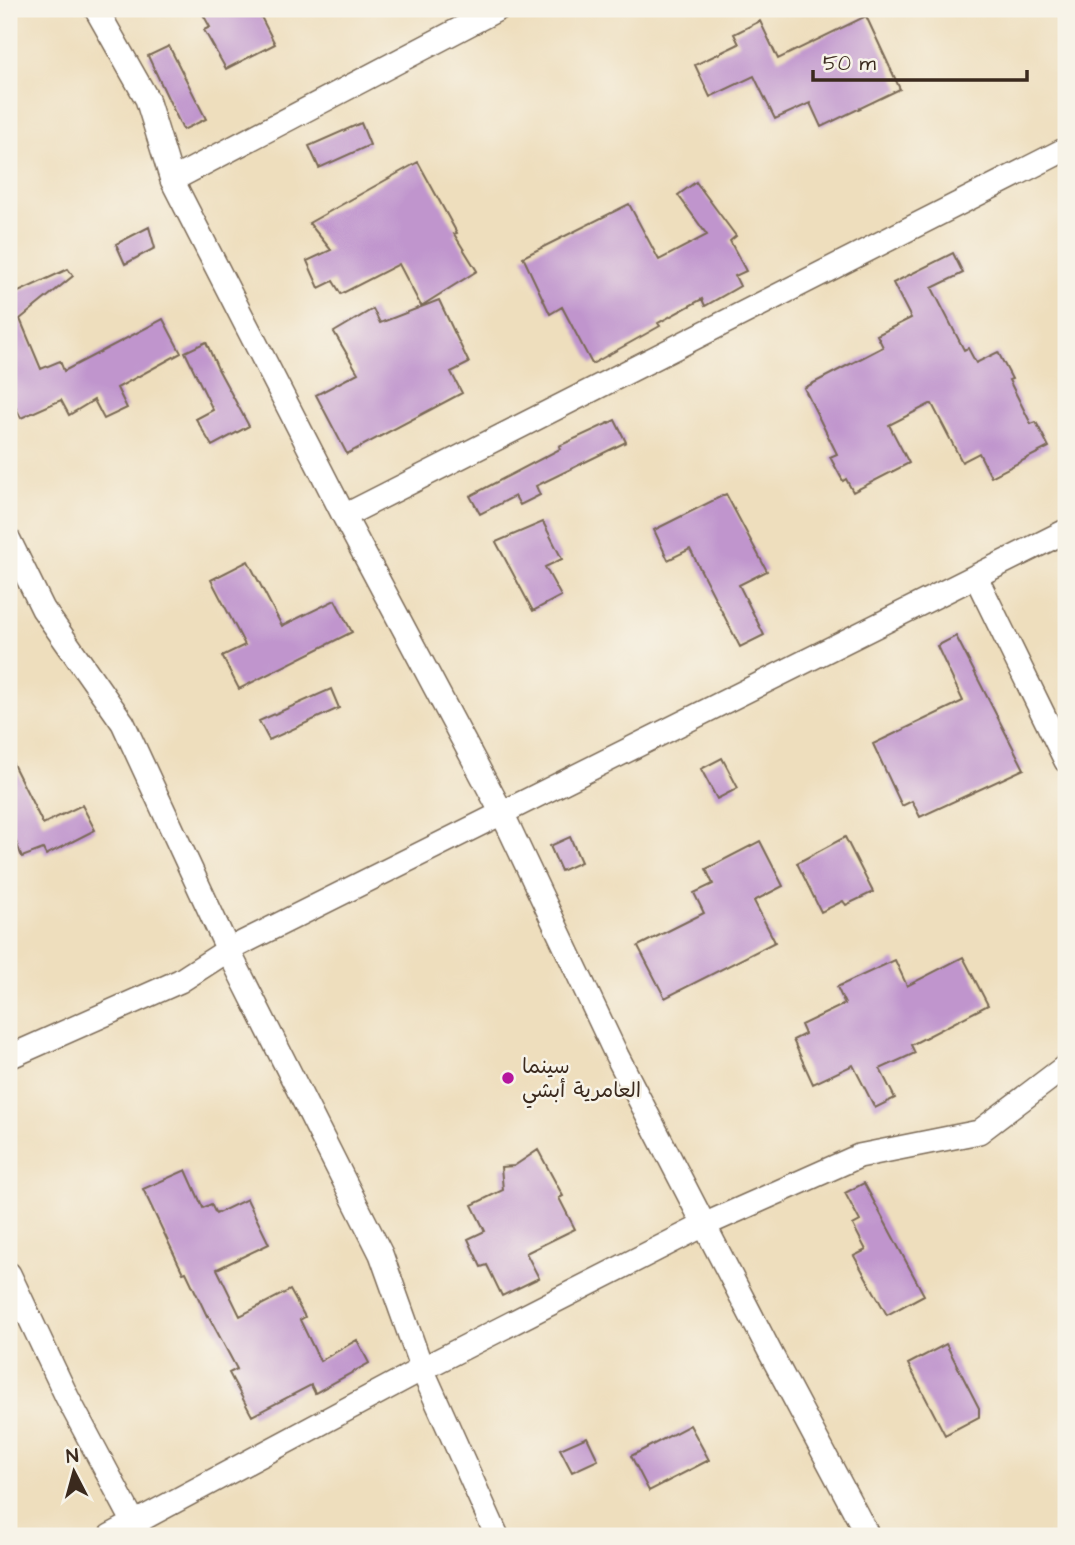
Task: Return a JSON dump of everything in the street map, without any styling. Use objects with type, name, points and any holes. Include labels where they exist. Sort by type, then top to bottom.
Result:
[{"type":"street","points":[[96,9],[147,99],[172,180],[344,516],[503,815],[617,1056],[868,1536]]},
{"type":"street","points":[[172,180],[498,9]]},
{"type":"street","points":[[344,516],[1066,149]]},
{"type":"street","points":[[9,1057],[180,981],[228,950],[503,815],[1066,531]]},
{"type":"street","points":[[9,540],[43,609],[123,723],[228,950],[381,1254],[422,1369],[498,1536]]},
{"type":"street","points":[[976,576],[1066,761]]},
{"type":"street","points":[[110,1536],[138,1530],[422,1369],[704,1225],[859,1156],[979,1132],[1066,1066]]},
{"type":"street","points":[[9,1274],[67,1397],[138,1530]]},
{"type":"building","points":[[200,9],[257,9],[275,44],[226,69],[204,30],[210,27]]},
{"type":"building","points":[[866,16],[900,89],[821,127],[810,103],[775,119],[754,76],[710,97],[695,65],[739,44],[734,34],[760,21],[778,59]]},
{"type":"building","points":[[169,46],[206,119],[183,130],[148,56]]},
{"type":"building","points":[[361,123],[370,145],[319,168],[309,146]]},
{"type":"building","points":[[418,162],[457,233],[454,234],[477,271],[421,306],[399,264],[341,294],[333,281],[319,288],[307,261],[331,250],[309,223]]},
{"type":"building","points":[[696,182],[736,236],[730,241],[746,271],[735,276],[740,286],[705,306],[702,299],[592,364],[562,307],[550,314],[523,257],[629,204],[659,260],[707,235],[678,195]]},
{"type":"building","points":[[149,227],[155,248],[125,264],[116,244]]},
{"type":"building","points":[[953,253],[963,273],[932,288],[964,350],[968,348],[976,363],[998,352],[1031,424],[1036,422],[1049,447],[991,477],[979,453],[962,462],[930,404],[889,425],[909,463],[853,492],[846,479],[843,481],[830,457],[837,454],[804,388],[883,347],[877,335],[911,318],[893,283]]},
{"type":"building","points":[[68,269],[73,276],[20,319],[41,369],[60,361],[64,371],[163,319],[181,353],[117,388],[127,408],[104,419],[94,400],[69,415],[61,400],[21,418],[15,406],[9,409],[9,294],[10,296]]},
{"type":"building","points":[[439,300],[469,363],[451,372],[462,393],[347,454],[316,395],[358,373],[334,332],[373,309],[380,323]]},
{"type":"building","points":[[206,342],[249,426],[212,446],[196,419],[213,410],[185,352]]},
{"type":"building","points":[[615,420],[626,442],[536,486],[540,495],[520,505],[515,496],[480,514],[470,496],[560,449],[559,446]]},
{"type":"building","points":[[726,494],[767,571],[739,585],[764,635],[740,647],[690,549],[668,560],[654,530]]},
{"type":"building","points":[[543,522],[562,559],[545,567],[561,596],[533,611],[496,542]]},
{"type":"building","points":[[248,561],[282,626],[335,600],[352,632],[239,689],[222,656],[245,645],[211,580]]},
{"type":"building","points":[[956,636],[1024,769],[920,817],[912,801],[902,806],[873,744],[963,701],[937,646]]},
{"type":"building","points":[[331,689],[339,708],[269,740],[259,721]]},
{"type":"building","points":[[9,756],[43,824],[82,805],[95,830],[46,855],[43,849],[22,857],[14,837],[9,840]]},
{"type":"building","points":[[722,758],[738,788],[717,799],[701,769]]},
{"type":"building","points":[[570,837],[581,862],[561,871],[550,846]]},
{"type":"building","points":[[845,837],[873,892],[846,905],[843,901],[821,912],[797,863]]},
{"type":"building","points":[[760,841],[783,886],[754,901],[775,942],[665,998],[638,946],[704,913],[694,893],[713,884],[706,869]]},
{"type":"building","points":[[963,957],[988,1005],[911,1045],[915,1053],[880,1069],[895,1098],[875,1108],[853,1065],[813,1084],[793,1040],[805,1034],[801,1025],[845,1004],[837,987],[895,960],[907,986]]},
{"type":"building","points":[[538,1150],[563,1196],[559,1198],[575,1229],[526,1253],[539,1278],[502,1296],[487,1265],[481,1267],[468,1239],[485,1231],[472,1205],[503,1190],[501,1167],[514,1166]]},
{"type":"building","points":[[186,1170],[203,1208],[211,1204],[216,1214],[247,1199],[269,1244],[217,1269],[240,1316],[290,1290],[305,1317],[300,1320],[320,1361],[357,1340],[369,1363],[315,1393],[311,1385],[252,1416],[229,1373],[237,1369],[186,1272],[183,1273],[143,1189]]},
{"type":"building","points":[[864,1183],[924,1295],[887,1315],[854,1256],[866,1250],[853,1225],[860,1221],[845,1193]]},
{"type":"building","points":[[946,1344],[979,1408],[979,1417],[945,1435],[908,1364]]},
{"type":"building","points":[[690,1425],[709,1460],[649,1491],[631,1456]]},
{"type":"building","points":[[587,1437],[598,1460],[572,1472],[560,1449]]},
{"type":"place","name":"سينما العامرية أبشي","points":[[508,1078]]}]
